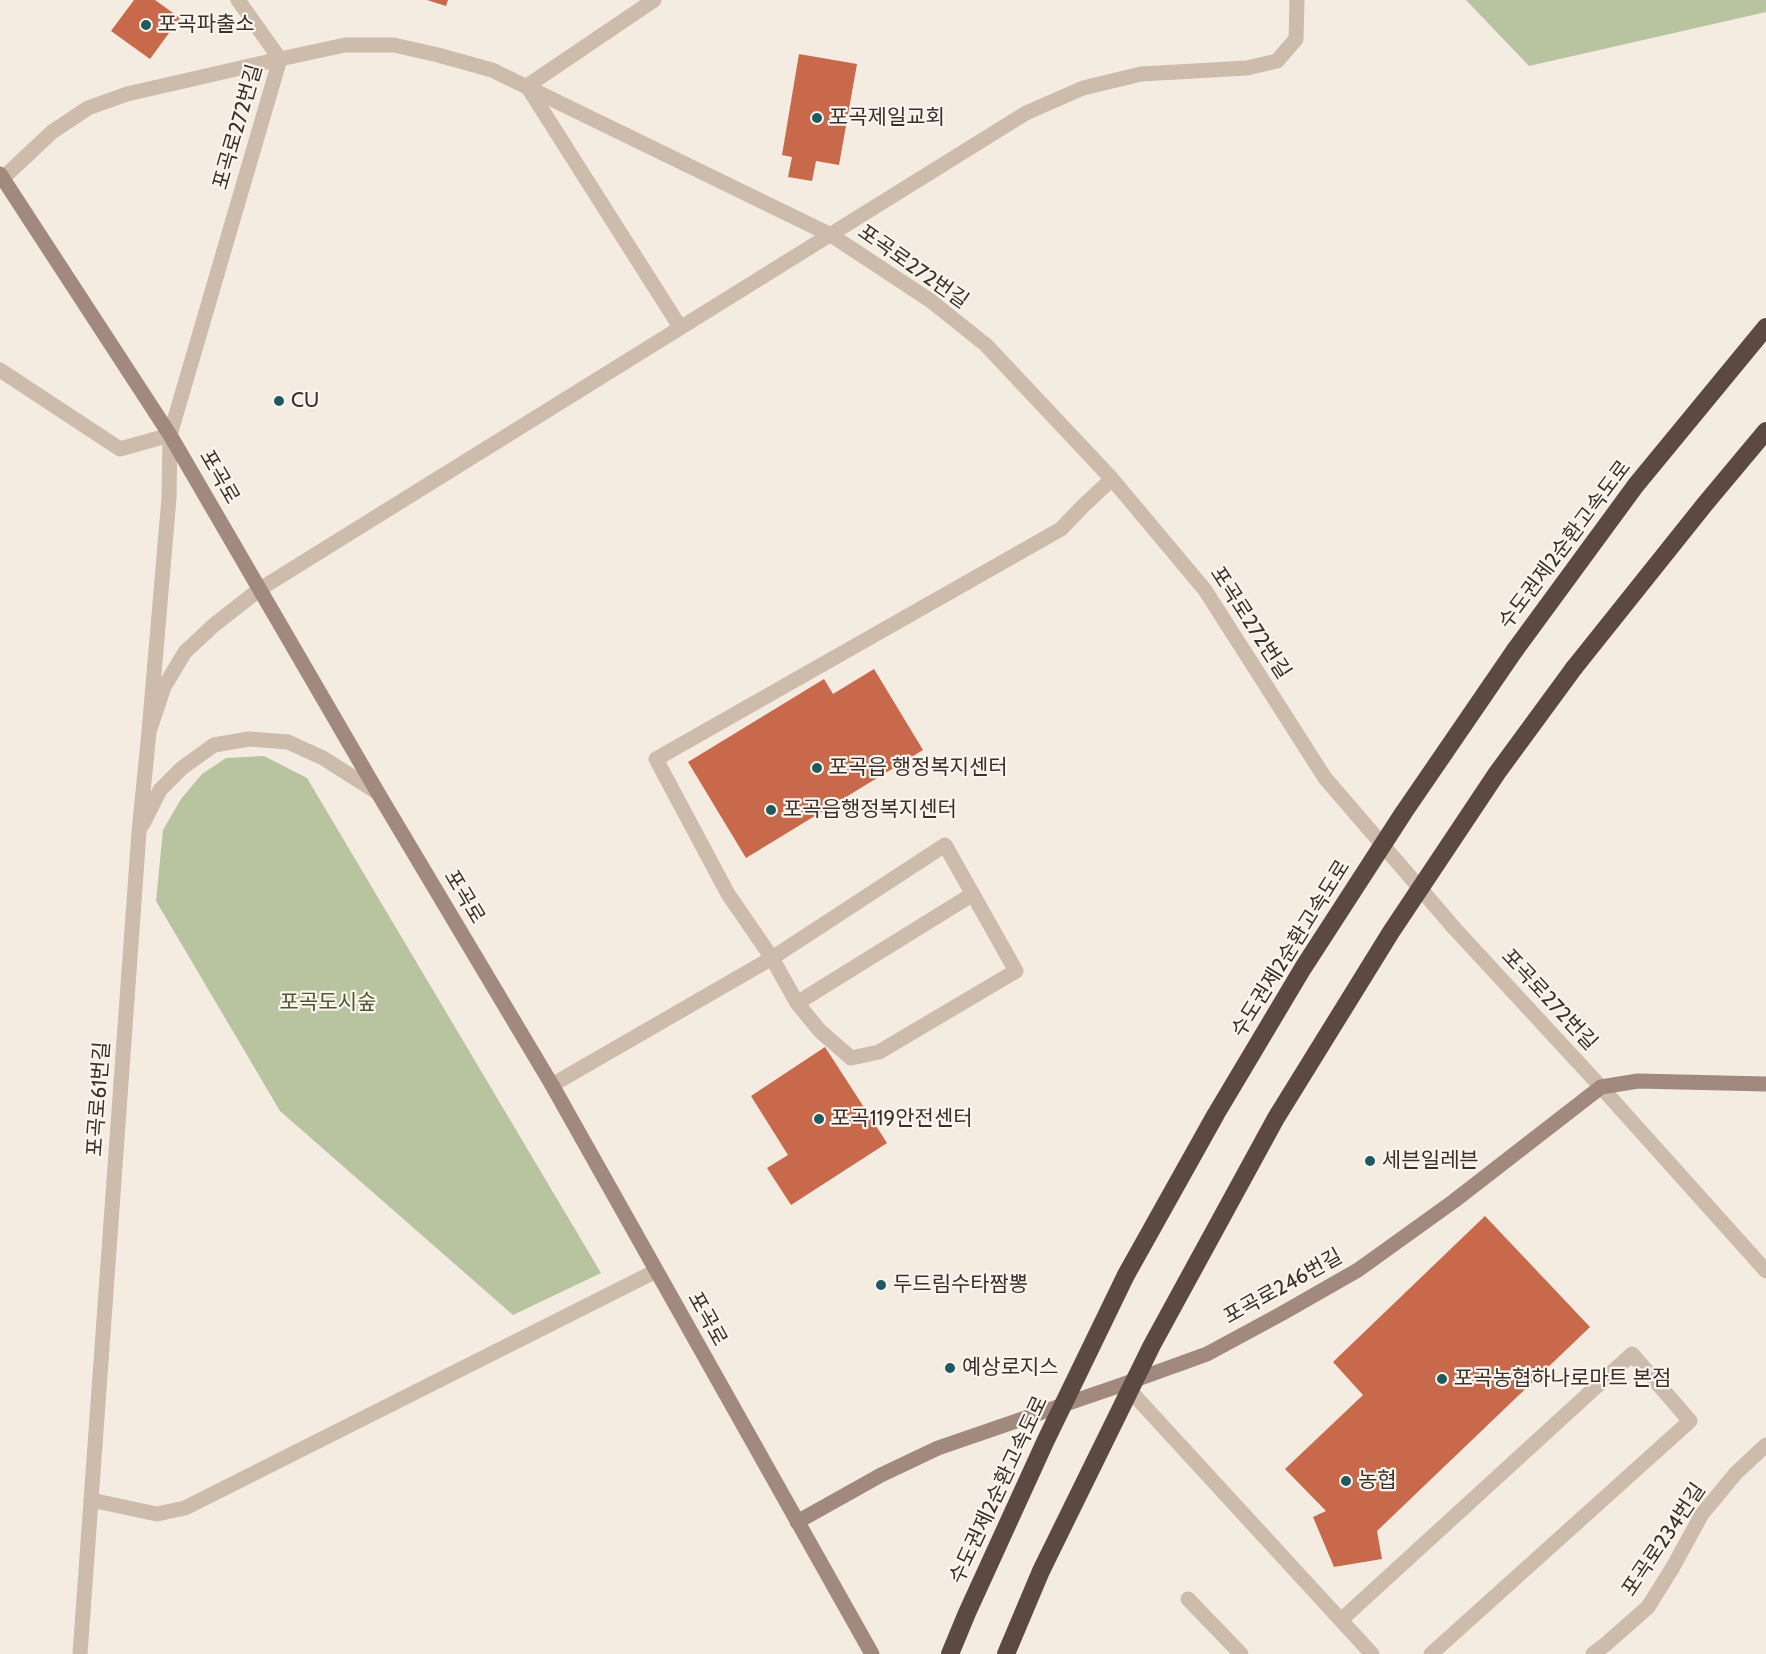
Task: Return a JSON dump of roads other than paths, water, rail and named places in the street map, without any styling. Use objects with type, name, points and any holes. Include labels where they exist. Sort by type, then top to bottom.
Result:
[{"type":"highway","name":"수도권제2순환고속도로","points":[[950,1654],[1046,1440],[1126,1275],[1216,1114],[1316,949],[1404,812],[1515,650],[1636,485],[1766,327]]},
{"type":"highway","points":[[1006,1654],[1041,1571],[1152,1346],[1276,1118],[1392,932],[1497,773],[1574,668],[1766,431]]},
{"type":"street","points":[[2,176],[52,132],[88,108],[127,94],[280,59],[238,0]]},
{"type":"street","points":[[654,0],[527,86],[680,327]]},
{"type":"street","name":"포곡로61번길","points":[[80,1654],[139,832],[149,732],[164,687],[185,652],[214,625],[260,590],[1026,113],[1083,88],[1141,74],[1247,68],[1277,62],[1296,39],[1297,0]]},
{"type":"street","name":"포곡로272번길","points":[[149,732],[169,498],[170,435],[280,59],[345,45],[394,45],[492,70],[831,235],[931,301],[986,345],[1112,479],[1206,590],[1324,778],[1455,929],[1602,1087],[1766,1271]]},
{"type":"street","name":"포곡로","points":[[2,176],[170,435],[378,793],[552,1085],[872,1654]]},
{"type":"street","points":[[0,370],[120,449],[170,435]]},
{"type":"street","points":[[552,1085],[772,958],[945,845],[1016,971],[879,1052],[851,1058],[820,1031],[798,1002],[772,958],[728,894],[656,759],[1061,530],[1112,479]]},
{"type":"street","points":[[139,832],[160,790],[182,768],[214,745],[249,739],[288,742],[323,758],[378,793]]},
{"type":"street","points":[[798,1002],[973,894]]},
{"type":"street","name":"포곡로246번길","points":[[797,1522],[881,1475],[938,1448],[1207,1354],[1358,1270],[1454,1201],[1602,1087],[1638,1081],[1766,1084]]},
{"type":"street","points":[[91,1500],[157,1514],[185,1508],[656,1271]]},
{"type":"street","points":[[1341,1620],[1632,1354],[1690,1421],[1431,1654]]},
{"type":"street","points":[[1124,1384],[1372,1654]]},
{"type":"street","name":"포곡로234번길","points":[[1593,1654],[1648,1606],[1673,1567],[1702,1514],[1736,1473],[1766,1445]]},
{"type":"street","points":[[1188,1599],[1241,1654]]},
{"type":"place","name":"포곡파출소","points":[[146,25]]},
{"type":"place","name":"포곡제일교회","points":[[817,118]]},
{"type":"place","name":"CU","points":[[279,401]]},
{"type":"place","name":"포곡읍 행정복지센터","points":[[817,768]]},
{"type":"place","name":"포곡읍행정복지센터","points":[[771,810]]},
{"type":"place","name":"포곡119안전센터","points":[[819,1119]]},
{"type":"place","name":"세븐일레븐","points":[[1370,1161]]},
{"type":"place","name":"두드림수타짬뽕","points":[[881,1285]]},
{"type":"place","name":"예상로지스","points":[[950,1368]]},
{"type":"place","name":"포곡농협하나로마트 본점","points":[[1442,1379]]},
{"type":"place","name":"농협","points":[[1346,1481]]},
{"type":"park label","name":"포곡도시숲","points":[[328,1003]]}]
